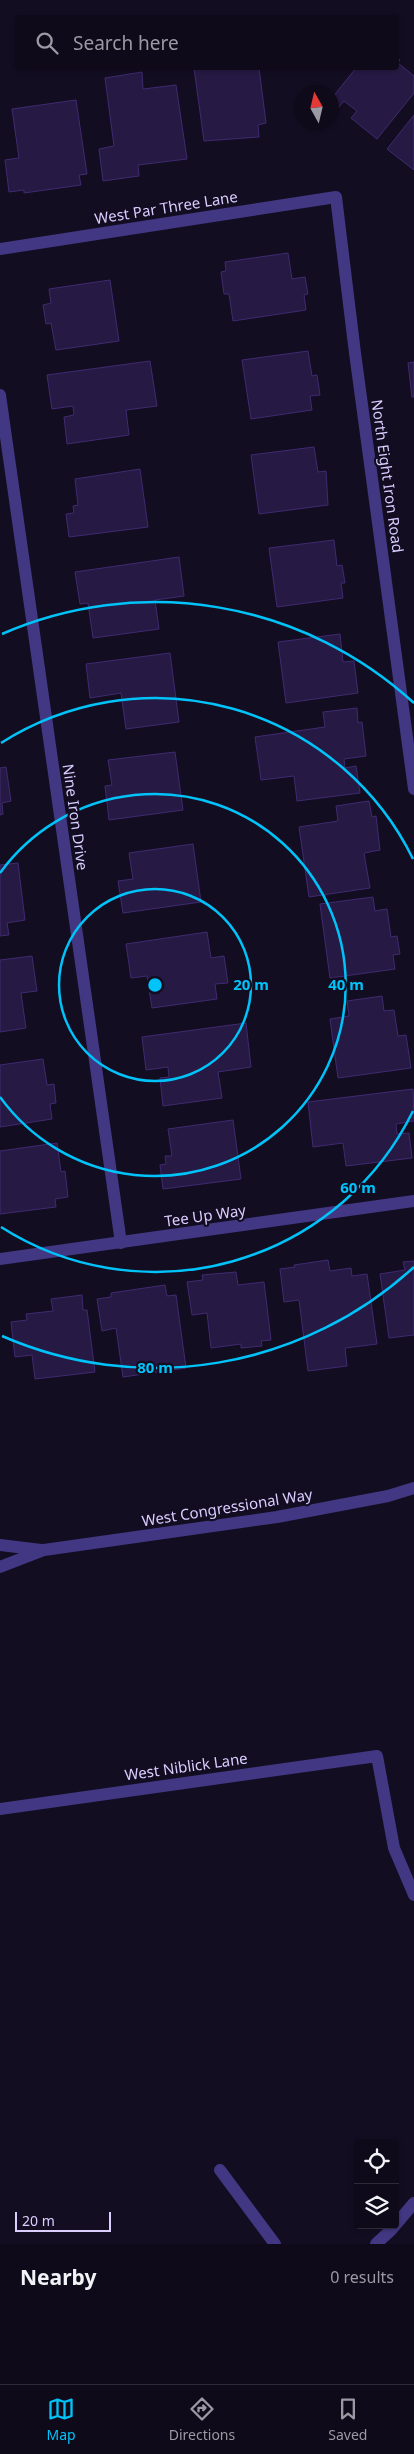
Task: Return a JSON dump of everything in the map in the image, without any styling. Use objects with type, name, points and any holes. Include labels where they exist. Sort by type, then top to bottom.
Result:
[{"type":"street","name":"West Par Three Lane","points":[[0,249],[336,197]]},
{"type":"street","name":"North Eight Iron Road","points":[[336,197],[355,353],[414,789]]},
{"type":"street","name":"Nine Iron Drive","points":[[0,395],[121,1244]]},
{"type":"street","name":"Tee Up Way","points":[[0,1259],[121,1244],[414,1201]]},
{"type":"street","name":"West Congressional Way","points":[[0,1567],[44,1550],[305,1512],[388,1496],[414,1488]]},
{"type":"street","name":"West Congressional Way","points":[[0,1545],[44,1550]]},
{"type":"street","name":"West Niblick Lane","points":[[0,1809],[377,1756],[394,1848],[414,1895]]},
{"type":"street","points":[[220,2170],[275,2244]]},
{"type":"street","points":[[376,2244],[414,2203]]},
{"type":"building","points":[[399,64],[414,76],[414,93],[377,139],[351,118],[357,111],[344,101],[339,107],[339,89],[354,70],[399,70]]},
{"type":"building","points":[[194,70],[259,70],[266,123],[258,125],[259,137],[204,141]]},
{"type":"building","points":[[142,72],[143,89],[176,85],[187,159],[138,165],[139,176],[103,181],[99,149],[114,146],[105,78]]},
{"type":"building","points":[[76,100],[87,174],[79,175],[81,185],[24,193],[24,190],[9,192],[5,160],[19,158],[12,109]]},
{"type":"building","points":[[414,115],[414,170],[387,149]]},
{"type":"building","points":[[288,253],[292,279],[305,277],[308,294],[304,295],[306,310],[233,321],[229,294],[224,294],[221,272],[226,271],[225,262]]},
{"type":"building","points":[[110,280],[119,341],[56,350],[51,323],[46,324],[43,305],[51,303],[49,289]]},
{"type":"building","points":[[308,351],[312,376],[317,375],[320,395],[310,396],[312,410],[251,419],[242,360]]},
{"type":"building","points":[[150,361],[157,406],[126,410],[129,435],[67,444],[64,417],[74,415],[73,406],[52,409],[47,375]]},
{"type":"building","points":[[414,362],[414,397],[412,397],[408,363]]},
{"type":"building","points":[[314,447],[318,472],[326,471],[328,505],[259,514],[251,455]]},
{"type":"building","points":[[140,469],[148,527],[69,537],[66,514],[74,513],[73,506],[78,505],[75,479]]},
{"type":"building","points":[[334,540],[337,566],[342,565],[345,583],[341,583],[343,598],[277,607],[269,548]]},
{"type":"building","points":[[179,557],[184,596],[155,600],[159,629],[93,638],[88,603],[80,604],[75,572]]},
{"type":"building","points":[[340,634],[343,662],[354,661],[358,693],[286,703],[278,642]]},
{"type":"building","points":[[170,653],[179,722],[126,729],[121,693],[90,698],[86,664]]},
{"type":"building","points":[[357,708],[358,723],[362,722],[366,756],[344,759],[345,768],[356,766],[360,793],[297,801],[294,776],[261,780],[255,737],[325,727],[323,712]]},
{"type":"building","points":[[175,752],[183,810],[109,820],[105,786],[112,785],[108,760]]},
{"type":"building","points":[[6,767],[11,801],[2,803],[3,814],[0,815],[0,768]]},
{"type":"building","points":[[369,801],[372,817],[376,816],[380,850],[364,853],[370,888],[309,897],[299,827],[338,821],[336,806]]},
{"type":"building","points":[[193,844],[201,902],[123,913],[118,881],[133,879],[129,853]]},
{"type":"building","points":[[18,863],[25,920],[7,923],[9,935],[0,936],[0,865]]},
{"type":"building","points":[[373,897],[375,911],[387,909],[391,937],[397,936],[400,954],[393,955],[395,969],[330,978],[320,904]]},
{"type":"building","points":[[207,932],[211,958],[224,956],[228,983],[215,984],[217,999],[152,1008],[147,976],[131,978],[126,944]]},
{"type":"building","points":[[32,956],[37,991],[21,993],[26,1028],[0,1032],[0,960]]},
{"type":"building","points":[[382,996],[384,1011],[394,1010],[398,1036],[406,1035],[411,1068],[338,1078],[330,1019],[349,1016],[347,1001]]},
{"type":"building","points":[[246,1023],[251,1067],[218,1072],[222,1098],[163,1106],[160,1078],[169,1077],[168,1067],[146,1070],[142,1037]]},
{"type":"building","points":[[43,1059],[47,1085],[54,1084],[56,1103],[50,1104],[52,1119],[0,1127],[0,1065]]},
{"type":"building","points":[[413,1089],[414,1121],[396,1124],[397,1134],[409,1133],[412,1158],[346,1166],[343,1143],[313,1147],[308,1102]]},
{"type":"building","points":[[233,1120],[241,1179],[163,1189],[160,1165],[166,1164],[165,1156],[172,1156],[168,1129]]},
{"type":"building","points":[[57,1143],[61,1172],[65,1171],[68,1197],[55,1199],[56,1207],[0,1214],[0,1151]]},
{"type":"building","points":[[328,1260],[330,1271],[351,1268],[352,1276],[367,1274],[377,1344],[345,1348],[347,1366],[308,1371],[299,1300],[284,1302],[280,1269]]},
{"type":"building","points":[[414,1261],[414,1335],[389,1338],[380,1274],[405,1270],[403,1262]]},
{"type":"building","points":[[236,1272],[238,1285],[264,1282],[271,1340],[261,1341],[262,1346],[241,1348],[241,1344],[211,1348],[207,1313],[192,1315],[187,1282],[203,1280],[202,1275]]},
{"type":"building","points":[[165,1285],[167,1296],[176,1295],[186,1368],[123,1377],[116,1328],[102,1331],[97,1299],[111,1297],[111,1293]]},
{"type":"building","points":[[82,1295],[83,1310],[87,1310],[95,1372],[35,1379],[32,1355],[15,1357],[11,1322],[27,1320],[26,1314],[53,1311],[51,1299]]}]
